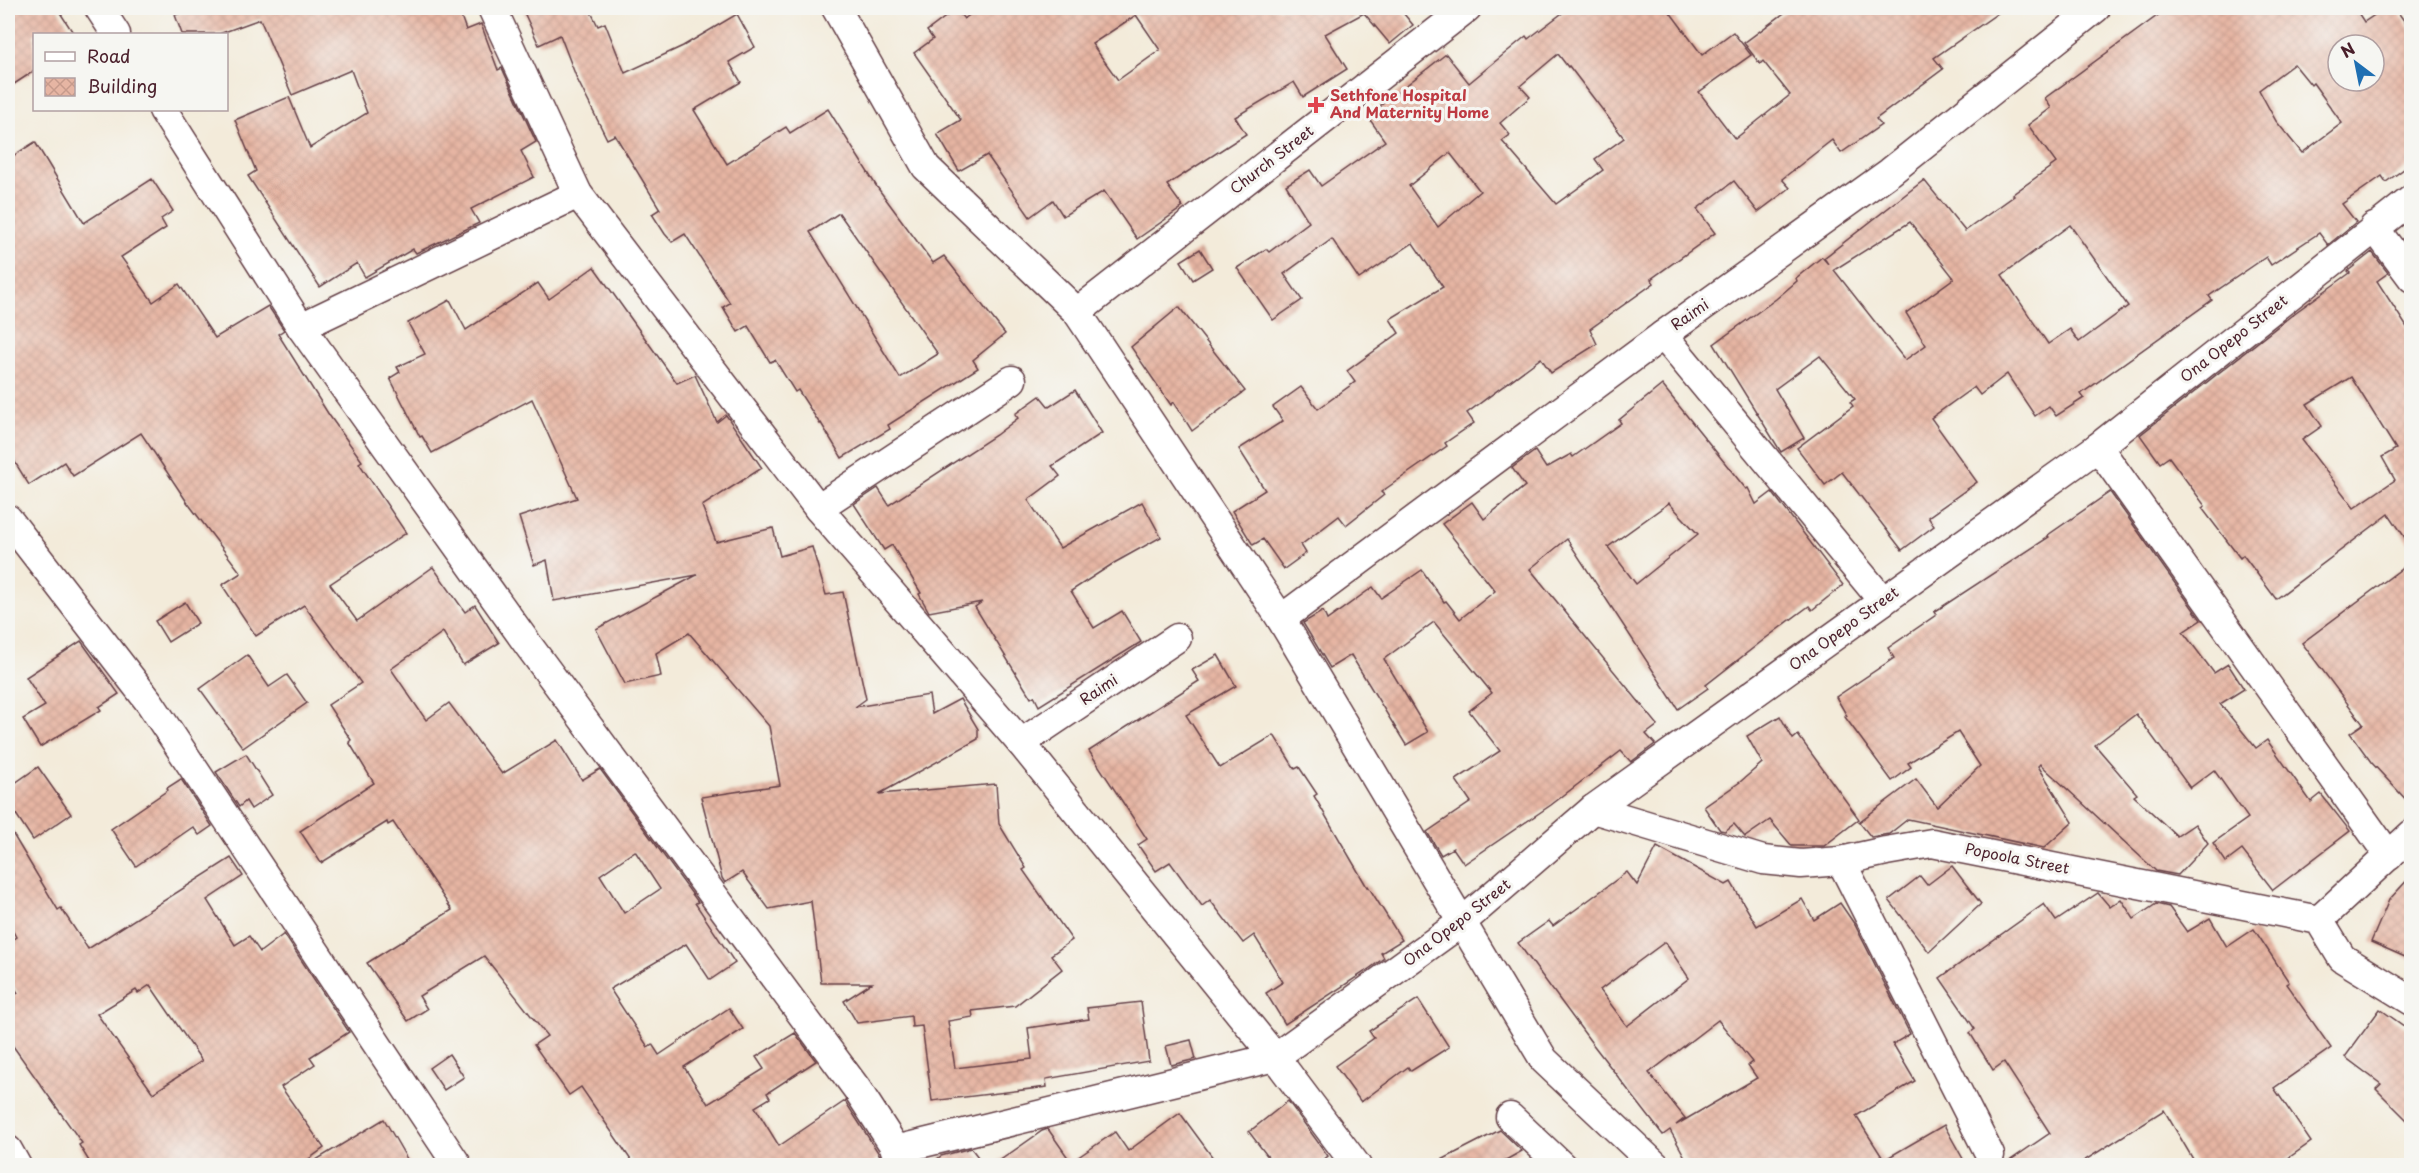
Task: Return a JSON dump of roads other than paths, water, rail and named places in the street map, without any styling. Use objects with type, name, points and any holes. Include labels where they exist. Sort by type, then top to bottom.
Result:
[{"type":"street","points":[[99,8],[115,33]]},
{"type":"street","points":[[492,8],[578,194],[818,508],[1021,742],[1275,1057],[1356,1166]]},
{"type":"street","points":[[836,8],[926,167],[1077,312],[1281,619],[1459,925],[1544,1060],[1656,1166]]},
{"type":"street","name":"Church Street","points":[[1077,312],[1467,8]]},
{"type":"street","name":"Raimi","points":[[1281,619],[1663,334],[1890,172],[2096,8]]},
{"type":"street","points":[[164,111],[301,327],[529,646],[857,1089],[901,1158],[1275,1057]]},
{"type":"street","points":[[301,327],[578,194]]},
{"type":"street","name":"Ona Opepo Street","points":[[1275,1057],[1459,925],[1593,809],[2098,447],[2412,199]]},
{"type":"street","points":[[2374,227],[2412,278]]},
{"type":"street","points":[[1663,334],[1883,602]]},
{"type":"street","points":[[818,508],[1012,380]]},
{"type":"street","points":[[2098,447],[2389,856]]},
{"type":"street","points":[[8,519],[150,704],[458,1166]]},
{"type":"street","name":"Raimi","points":[[1021,742],[1177,638]]},
{"type":"street","name":"Popoola Street","points":[[1593,809],[1763,860],[1801,864],[1842,861],[1886,850],[1932,843],[2319,920]]},
{"type":"street","points":[[2412,834],[2319,920],[2342,958],[2412,1001]]},
{"type":"street","points":[[1842,861],[1990,1155]]},
{"type":"street","points":[[1510,1117],[1562,1166]]},
{"type":"street","points":[[8,1150],[17,1166]]},
{"type":"place","name":"Sethfone Hospital And Maternity Home","points":[[1316,105]]}]
